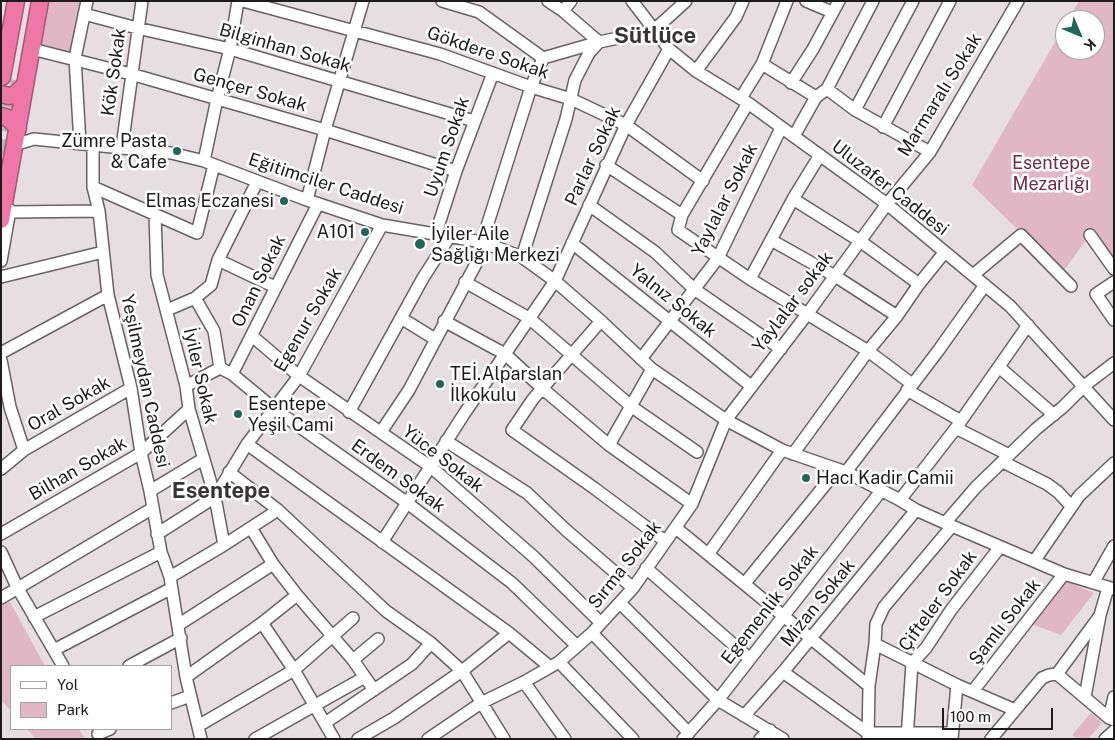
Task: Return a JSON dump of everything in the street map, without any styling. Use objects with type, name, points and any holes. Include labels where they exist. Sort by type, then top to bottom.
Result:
[{"type":"highway","points":[[1,24],[6,1]]},
{"type":"highway","points":[[6,216],[4,184],[8,149],[18,128],[14,81],[16,1]]},
{"type":"highway","points":[[14,81],[32,1]]},
{"type":"highway","points":[[14,81],[32,49],[40,1]]},
{"type":"highway","points":[[1,94],[9,96],[21,90],[14,81]]},
{"type":"highway","points":[[1,116],[8,118],[18,128]]},
{"type":"street","points":[[80,144],[75,58],[88,1]]},
{"type":"street","name":"Kök Sokak","points":[[122,147],[142,1]]},
{"type":"street","points":[[94,187],[197,233],[209,163],[217,99],[230,49],[238,1]]},
{"type":"street","name":"Gökdere Sokak","points":[[242,1],[440,54],[531,88],[571,99],[626,125],[703,181]]},
{"type":"street","name":"Onan Sokak","points":[[232,374],[276,287],[312,202],[325,130],[363,1]]},
{"type":"street","points":[[442,1],[479,12],[543,58]]},
{"type":"street","points":[[548,1],[563,11],[599,42]]},
{"type":"street","points":[[563,11],[572,1]]},
{"type":"street","name":"Uluzafer Caddesi","points":[[632,1],[669,49],[696,71],[744,100],[887,204],[1010,306],[1114,420]]},
{"type":"street","points":[[543,58],[599,42],[654,31],[686,1]]},
{"type":"street","points":[[696,71],[736,17],[743,1]]},
{"type":"street","points":[[787,1],[762,64],[703,181],[682,214],[678,230],[750,279],[868,351],[909,387],[958,425],[1047,484],[1058,492],[1071,506]]},
{"type":"street","points":[[806,1],[832,12]]},
{"type":"street","points":[[791,83],[813,49],[839,1]]},
{"type":"street","points":[[794,136],[816,97],[827,89],[873,1]]},
{"type":"street","points":[[855,110],[913,1]]},
{"type":"street","points":[[883,127],[950,1]]},
{"type":"street","name":"Marmaralı Sokak","points":[[887,204],[930,152],[1018,1]]},
{"type":"street","name":"Bilginhan Sokak","points":[[84,14],[230,49],[474,121]]},
{"type":"street","points":[[522,257],[566,119],[575,80],[589,53],[599,42]]},
{"type":"street","name":"Gençer Sokak","points":[[32,49],[75,58],[131,74],[325,130],[456,171]]},
{"type":"street","name":"Parlar Sokak","points":[[382,542],[406,502],[431,468],[446,441],[555,281],[606,165],[626,125],[669,49]]},
{"type":"street","points":[[381,432],[409,390],[466,282],[484,243],[531,88],[543,58]]},
{"type":"street","points":[[762,64],[816,97]]},
{"type":"street","name":"Uyum Sokak","points":[[436,233],[456,171],[492,73]]},
{"type":"street","points":[[827,89],[855,110],[930,152]]},
{"type":"street","name":"Eğitimciler Caddesi","points":[[18,128],[34,139]]},
{"type":"street","name":"Yaylalar Sokak","points":[[641,359],[718,258],[782,128]]},
{"type":"street","name":"Eğitimciler Caddesi","points":[[8,149],[34,139],[171,153],[209,163],[312,202],[382,225],[436,233],[484,243],[522,257],[555,281],[652,369],[726,420],[788,452],[842,471],[948,525],[1064,574],[1111,588]]},
{"type":"street","name":"Yeşilmeydan Caddesi","points":[[93,146],[94,187],[99,211],[108,294],[131,388],[141,453],[157,534],[170,577],[170,589],[197,734]]},
{"type":"street","points":[[1,261],[6,216],[8,149]]},
{"type":"street","points":[[750,279],[793,199],[820,155]]},
{"type":"street","points":[[606,165],[682,214]]},
{"type":"street","points":[[166,310],[195,298],[211,285],[218,260],[257,182]]},
{"type":"street","points":[[793,199],[860,241],[919,284]]},
{"type":"street","name":"Yaylalar sokak","points":[[726,420],[808,313],[887,204]]},
{"type":"street","points":[[589,205],[655,252],[694,289],[781,349]]},
{"type":"street","points":[[6,216],[99,211]]},
{"type":"street","name":"İyiler Sokak","points":[[155,214],[157,275],[203,459],[215,497],[224,545]]},
{"type":"street","name":"Egenur Sokak","points":[[157,534],[215,497],[247,444],[299,376],[382,225]]},
{"type":"street","points":[[973,275],[1021,235],[1071,286]]},
{"type":"street","points":[[1090,235],[1114,269]]},
{"type":"street","points":[[349,412],[401,318],[450,236]]},
{"type":"street","points":[[771,240],[835,276],[897,316]]},
{"type":"street","name":"Yalnız Sokak","points":[[572,243],[751,386]]},
{"type":"street","points":[[1,277],[103,252]]},
{"type":"street","points":[[709,554],[897,316],[919,284],[944,253]]},
{"type":"street","points":[[218,260],[276,287]]},
{"type":"street","points":[[466,282],[529,318],[632,407],[697,452]]},
{"type":"street","points":[[1114,282],[1096,294],[1114,320]]},
{"type":"street","points":[[746,583],[842,471],[909,387],[985,285]]},
{"type":"street","points":[[1,354],[108,294]]},
{"type":"street","points":[[186,386],[220,368],[214,331],[195,298]]},
{"type":"street","points":[[401,318],[435,339]]},
{"type":"street","points":[[444,321],[506,354],[543,389],[609,445],[692,504]]},
{"type":"street","points":[[601,321],[533,399],[512,430],[665,541]]},
{"type":"street","points":[[900,500],[958,425],[1028,325]]},
{"type":"street","name":"Yüce Sokak","points":[[252,336],[299,376],[431,468],[534,557],[601,623]]},
{"type":"street","points":[[1,360],[6,409],[24,450]]},
{"type":"street","points":[[868,736],[869,686],[876,624],[884,607],[976,487],[1084,386],[1114,362]]},
{"type":"street","points":[[999,367],[1054,415]]},
{"type":"street","name":"Erdem Sokak","points":[[220,368],[232,374],[273,408],[406,502],[512,583],[578,646]]},
{"type":"street","points":[[609,445],[652,369]]},
{"type":"street","name":"Oral Sokak","points":[[1,469],[24,450],[131,388]]},
{"type":"street","name":"Bilhan Sokak","points":[[1,534],[141,453],[190,409]]},
{"type":"street","name":"Sırma Sokak","points":[[428,739],[481,703],[524,682],[554,664],[592,633],[633,588],[692,504],[726,420]]},
{"type":"street","points":[[446,441],[527,493],[566,530],[633,588]]},
{"type":"street","points":[[247,444],[554,664],[633,739]]},
{"type":"street","points":[[150,491],[203,459]]},
{"type":"street","points":[[1034,560],[1058,528],[1071,506],[1114,463]]},
{"type":"street","points":[[229,472],[278,510],[386,612],[431,643],[462,670],[500,737]]},
{"type":"street","name":"Egemenlik Sokak","points":[[686,736],[718,700],[881,491]]},
{"type":"street","points":[[1,598],[153,508]]},
{"type":"street","points":[[170,577],[278,510]]},
{"type":"street","name":"Mizan Sokak","points":[[744,716],[784,672],[916,510]]},
{"type":"street","points":[[251,528],[273,564],[353,660],[374,690]]},
{"type":"street","points":[[676,528],[746,583],[869,686]]},
{"type":"street","points":[[1093,583],[1114,546]]},
{"type":"street","name":"Çifteler Sokak","points":[[908,735],[912,663],[926,648],[951,610],[1000,547]]},
{"type":"street","points":[[1,552],[17,587],[62,665]]},
{"type":"street","points":[[34,617],[161,552]]},
{"type":"street","points":[[178,625],[273,564]]},
{"type":"street","points":[[646,568],[750,658]]},
{"type":"street","name":"Şamlı Sokak","points":[[973,691],[1064,574]]},
{"type":"street","points":[[1084,696],[1100,615],[1111,588]]},
{"type":"street","points":[[54,650],[170,589]]},
{"type":"street","points":[[186,677],[262,623],[297,595]]},
{"type":"street","points":[[620,603],[718,700],[783,739]]},
{"type":"street","points":[[1057,674],[1100,615]]},
{"type":"street","points":[[197,734],[294,670],[354,618]]},
{"type":"street","points":[[262,623],[294,670],[334,739]]},
{"type":"street","points":[[358,739],[394,718],[462,670],[509,632]]},
{"type":"street","points":[[592,633],[686,736]]},
{"type":"street","points":[[131,665],[180,638]]},
{"type":"street","points":[[353,660],[378,639]]},
{"type":"street","points":[[326,723],[412,664],[431,643]]},
{"type":"street","points":[[875,644],[957,685],[1015,710]]},
{"type":"street","points":[[784,672],[868,736],[952,736],[957,685]]},
{"type":"street","points":[[991,739],[1042,678],[1049,675],[1057,674],[1111,719]]},
{"type":"street","points":[[255,739],[365,677]]},
{"type":"street","points":[[524,682],[565,739]]},
{"type":"street","points":[[172,703],[190,696]]},
{"type":"street","points":[[1111,719],[1114,697]]},
{"type":"street","points":[[760,739],[770,730]]},
{"type":"street","points":[[1105,739],[1114,731]]},
{"type":"green space","points":[[47,1],[84,1],[70,54],[39,47]]},
{"type":"green space","name":"Esentepe Mezarlığı","points":[[1079,1],[1114,1],[1114,266],[1090,235],[1062,273],[972,185],[1055,42],[1055,60],[1105,60],[1105,10],[1074,10]]},
{"type":"green space","points":[[1064,580],[1094,593],[1061,635],[1031,624]]},
{"type":"green space","points":[[10,602],[44,665],[10,665],[10,710],[1,700],[1,605]]},
{"type":"green space","points":[[1091,713],[1102,723],[1088,739],[1077,739],[1072,735]]},
{"type":"green space","points":[[28,730],[80,730],[85,739],[36,739]]},
{"type":"tunnel","points":[[1,155],[15,80]]},
{"type":"place","name":"Zümre Pasta & Cafe","points":[[177,151]]},
{"type":"place","name":"Elmas Eczanesi","points":[[284,201]]},
{"type":"place","name":"A101","points":[[365,232]]},
{"type":"place","name":"İyiler Aile Sağlığı Merkezi","points":[[420,244]]},
{"type":"place","name":"TEİ.Alparslan İlkokulu","points":[[440,384]]},
{"type":"place","name":"Esentepe Yeşil Cami","points":[[238,414]]},
{"type":"place","name":"Hacı Kadir Camii","points":[[806,478]]},
{"type":"district","name":"Sütlüce","points":[[655,36]]},
{"type":"district","name":"Esentepe","points":[[221,491]]}]
